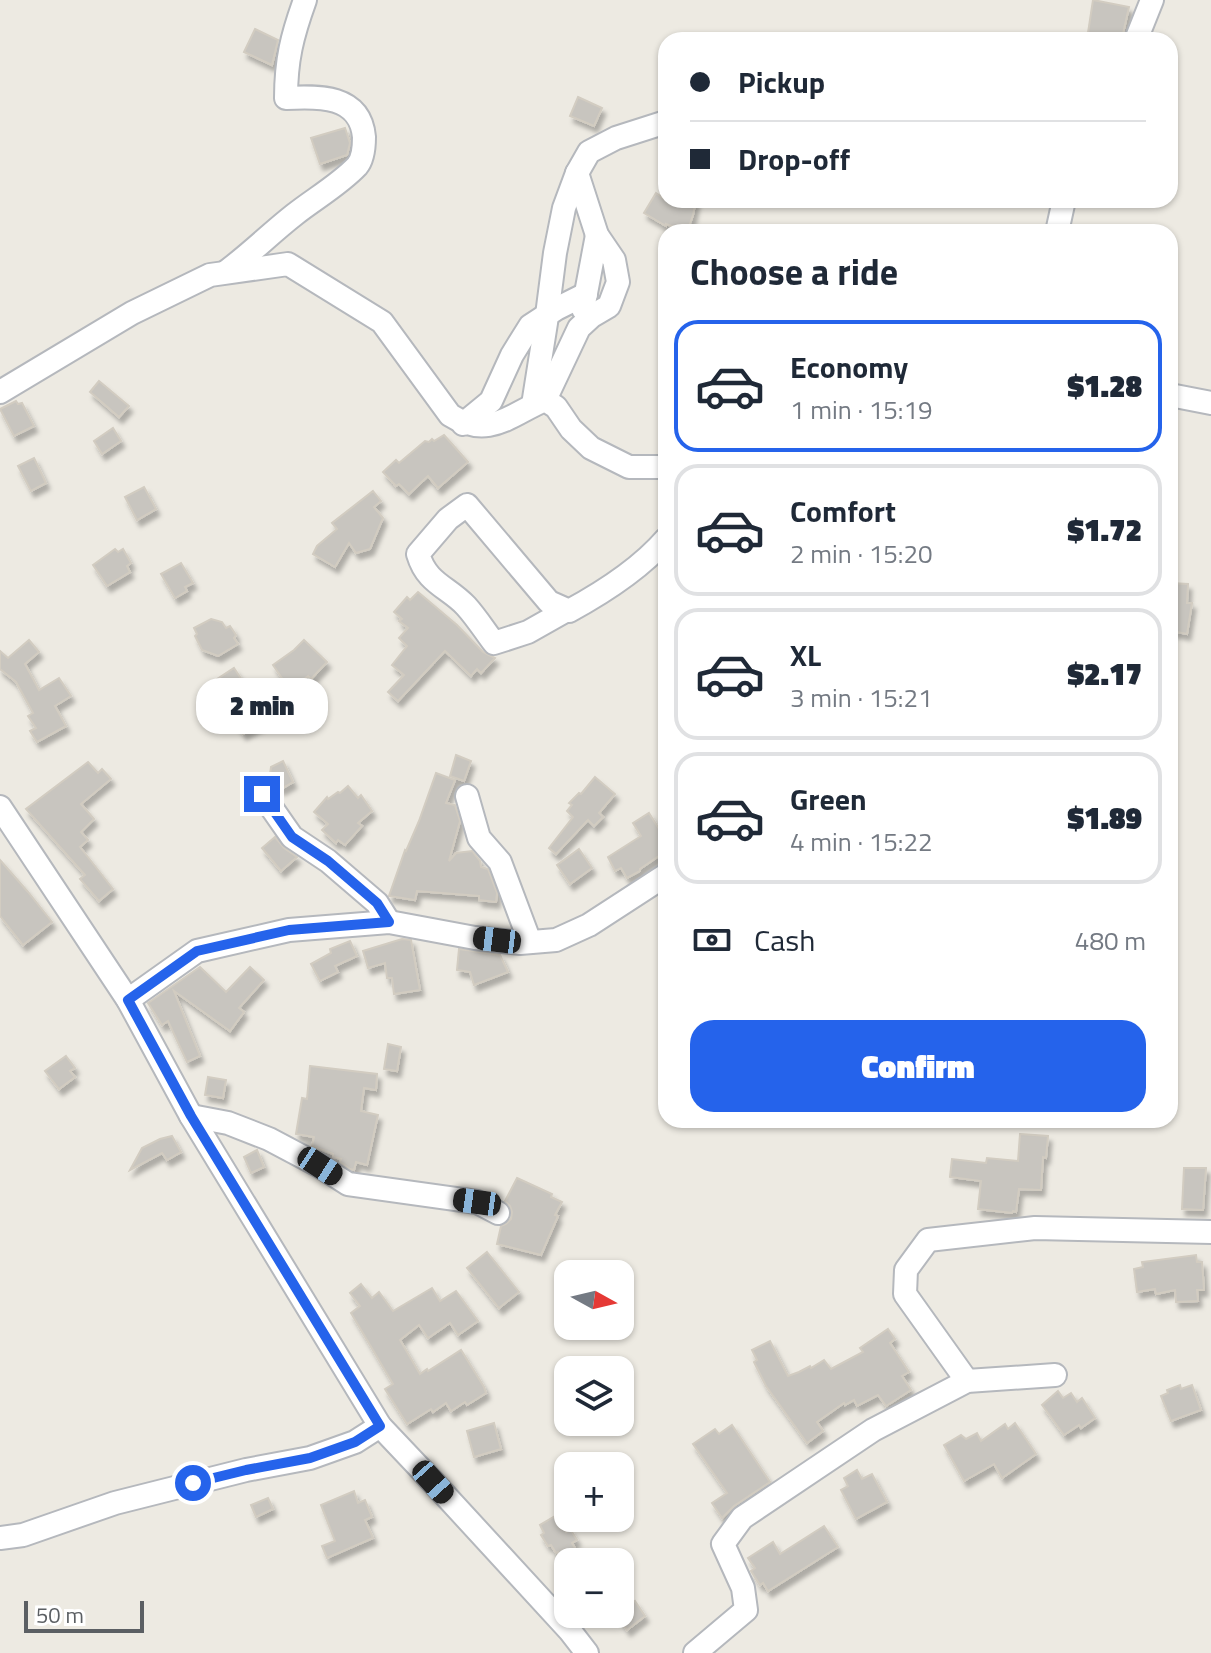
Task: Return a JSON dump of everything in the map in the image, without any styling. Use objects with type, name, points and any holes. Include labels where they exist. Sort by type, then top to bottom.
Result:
[{"type":"street","points":[[224,273],[360,163],[364,143],[362,123],[352,109],[320,96],[286,98],[291,41],[305,0]]},
{"type":"street","points":[[1139,32],[1152,0]]},
{"type":"street","points":[[539,403],[555,253],[564,208],[577,173],[589,152],[616,138],[658,125]]},
{"type":"street","points":[[577,173],[597,235],[614,260],[618,282],[609,306],[579,328]]},
{"type":"street","points":[[269,236],[288,264],[382,322],[450,415],[463,424],[484,425],[502,423],[539,403],[579,328],[597,235]]},
{"type":"street","points":[[0,392],[132,313],[210,275],[288,264]]},
{"type":"street","points":[[463,424],[491,401],[512,355],[530,326],[586,294]]},
{"type":"street","points":[[1178,397],[1211,403]]},
{"type":"street","points":[[539,403],[556,407],[571,429],[591,448],[629,467],[658,467]]},
{"type":"street","points":[[567,610],[549,602],[467,505],[448,519],[418,554],[423,570],[465,605],[494,643],[528,632],[595,596],[658,548]]},
{"type":"street","points":[[262,794],[292,837],[328,861],[377,903],[389,922]]},
{"type":"street","points":[[467,796],[479,838],[500,862],[530,942]]},
{"type":"street","points":[[0,807],[128,1000],[191,1116],[380,1426],[587,1653]]},
{"type":"street","points":[[128,1000],[197,951],[289,930],[389,922],[520,943],[556,940],[589,925],[658,880]]},
{"type":"street","points":[[191,1116],[228,1123],[269,1139],[348,1184],[477,1202],[498,1213]]},
{"type":"street","points":[[967,1381],[905,1294],[906,1270],[928,1240],[1035,1228],[1211,1232]]},
{"type":"street","points":[[695,1653],[746,1610],[743,1588],[723,1544],[742,1518],[873,1430],[967,1381],[1055,1375]]},
{"type":"street","points":[[0,1538],[23,1535],[115,1503],[246,1470],[310,1458],[355,1442],[380,1426]]},
{"type":"building","points":[[1093,0],[1129,7],[1123,32],[1088,32]]},
{"type":"building","points":[[255,29],[278,40],[272,65],[244,52]]},
{"type":"building","points":[[578,97],[602,108],[594,126],[570,116]]},
{"type":"building","points":[[345,128],[350,143],[347,155],[320,164],[311,138]]},
{"type":"building","points":[[656,193],[658,208],[694,208],[690,224],[663,224],[644,213]]},
{"type":"building","points":[[99,381],[129,406],[119,417],[90,392]]},
{"type":"building","points":[[16,401],[22,403],[34,426],[14,436],[0,409]]},
{"type":"building","points":[[113,428],[121,441],[102,454],[94,441]]},
{"type":"building","points":[[444,435],[468,462],[438,488],[428,476],[409,494],[383,472],[425,441],[434,441]]},
{"type":"building","points":[[34,458],[46,483],[31,491],[18,466]]},
{"type":"building","points":[[144,487],[156,509],[137,520],[125,497]]},
{"type":"building","points":[[373,491],[381,501],[374,507],[383,518],[370,549],[356,553],[349,543],[335,567],[313,554],[317,546],[337,529],[332,523]]},
{"type":"building","points":[[115,549],[118,552],[123,549],[131,563],[127,566],[130,572],[107,586],[93,565]]},
{"type":"building","points":[[181,563],[193,583],[175,598],[161,574]]},
{"type":"building","points":[[1178,583],[1188,584],[1187,603],[1192,603],[1187,634],[1178,632]]},
{"type":"building","points":[[418,592],[483,652],[495,658],[481,673],[477,669],[471,676],[445,651],[398,701],[388,692],[404,675],[392,665],[407,646],[399,638],[408,628],[394,612],[407,597],[410,600]]},
{"type":"building","points":[[211,619],[222,622],[226,628],[230,626],[238,644],[218,656],[202,650],[195,636],[194,628]]},
{"type":"building","points":[[29,640],[39,652],[25,664],[39,690],[59,678],[71,696],[55,706],[66,726],[37,742],[30,731],[36,728],[28,716],[33,713],[16,682],[0,669],[0,651],[8,658]]},
{"type":"building","points":[[304,640],[327,662],[311,679],[308,676],[290,690],[273,665]]},
{"type":"building","points":[[234,668],[242,680],[219,695],[211,683]]},
{"type":"building","points":[[255,710],[263,723],[243,734],[235,721]]},
{"type":"building","points":[[456,755],[471,761],[464,781],[450,776]]},
{"type":"building","points":[[283,761],[293,782],[281,789],[269,782],[271,767]]},
{"type":"building","points":[[88,762],[98,773],[102,769],[111,779],[81,804],[94,819],[81,832],[88,840],[80,847],[113,889],[99,901],[80,879],[85,875],[26,809]]},
{"type":"building","points":[[436,773],[455,780],[446,803],[455,805],[460,821],[449,861],[456,853],[472,851],[481,867],[488,869],[497,893],[496,902],[479,900],[479,896],[417,891],[415,900],[389,896]]},
{"type":"building","points":[[595,777],[615,794],[599,813],[603,817],[594,826],[588,820],[556,854],[549,848],[573,817],[567,811],[572,805],[569,803]]},
{"type":"building","points":[[348,786],[358,798],[361,795],[372,811],[358,823],[362,826],[345,845],[338,840],[336,843],[322,830],[328,824],[314,812],[327,797],[340,793]]},
{"type":"building","points":[[649,813],[658,827],[658,857],[627,878],[621,868],[615,871],[608,857],[641,836],[633,823]]},
{"type":"building","points":[[275,837],[297,857],[281,871],[262,848]]},
{"type":"building","points":[[579,849],[592,868],[570,884],[557,865]]},
{"type":"building","points":[[0,860],[52,922],[23,945],[0,916]]},
{"type":"building","points":[[402,939],[411,940],[420,990],[394,994],[392,978],[387,978],[385,963],[368,968],[363,951]]},
{"type":"building","points":[[350,941],[357,956],[335,966],[338,972],[320,981],[311,964],[331,953],[330,949]]},
{"type":"building","points":[[459,949],[500,955],[508,972],[474,985],[470,972],[457,970]]},
{"type":"building","points":[[200,967],[226,992],[250,967],[264,980],[239,1008],[244,1012],[230,1031],[174,991],[200,1056],[187,1062],[168,1021],[162,1025],[148,1003]]},
{"type":"building","points":[[388,1044],[401,1047],[397,1071],[384,1069]]},
{"type":"building","points":[[66,1056],[75,1068],[70,1071],[75,1077],[59,1089],[45,1071]]},
{"type":"building","points":[[310,1066],[377,1074],[376,1090],[364,1088],[361,1111],[378,1115],[367,1165],[356,1162],[354,1170],[350,1169],[333,1154],[312,1146],[314,1137],[296,1134],[302,1098],[307,1099]]},
{"type":"building","points":[[208,1077],[226,1080],[223,1098],[205,1095]]},
{"type":"building","points":[[1020,1134],[1048,1136],[1041,1190],[1019,1189],[1016,1212],[978,1209],[981,1181],[950,1177],[952,1159],[986,1163],[987,1158],[1018,1161]]},
{"type":"building","points":[[172,1136],[181,1152],[167,1160],[162,1153],[130,1170],[142,1148]]},
{"type":"building","points":[[257,1150],[264,1167],[251,1173],[244,1157]]},
{"type":"building","points":[[1184,1168],[1206,1168],[1203,1210],[1182,1209]]},
{"type":"building","points":[[517,1178],[562,1202],[541,1255],[497,1244],[501,1226],[511,1219],[510,1206],[505,1201]]},
{"type":"building","points":[[487,1252],[519,1292],[499,1308],[467,1268]]},
{"type":"building","points":[[1196,1255],[1197,1262],[1202,1262],[1204,1290],[1197,1290],[1198,1301],[1176,1302],[1175,1290],[1156,1294],[1155,1289],[1137,1292],[1134,1269],[1143,1267],[1142,1262]]},
{"type":"building","points":[[361,1284],[372,1298],[379,1292],[393,1311],[432,1288],[440,1301],[456,1291],[478,1321],[458,1335],[450,1323],[428,1338],[419,1325],[400,1340],[420,1374],[461,1350],[486,1393],[451,1411],[446,1403],[407,1424],[385,1389],[393,1384],[351,1313],[360,1306],[350,1293]]},
{"type":"building","points":[[888,1329],[895,1339],[890,1343],[909,1372],[902,1376],[911,1390],[886,1406],[878,1395],[857,1406],[854,1400],[844,1403],[817,1422],[823,1431],[807,1443],[766,1386],[754,1362],[757,1360],[752,1350],[770,1341],[788,1376],[824,1360],[831,1369],[863,1352],[860,1348]]},
{"type":"building","points":[[1180,1385],[1181,1389],[1192,1385],[1201,1410],[1171,1421],[1161,1396]]},
{"type":"building","points":[[1058,1391],[1063,1398],[1071,1393],[1077,1402],[1082,1398],[1095,1418],[1064,1435],[1042,1405]]},
{"type":"building","points":[[494,1423],[501,1449],[474,1457],[467,1431]]},
{"type":"building","points":[[1015,1423],[1036,1454],[1002,1478],[994,1464],[964,1481],[944,1445],[961,1435],[966,1439],[977,1433],[981,1441],[1005,1424],[1008,1429]]},
{"type":"building","points":[[732,1425],[770,1482],[722,1518],[712,1503],[727,1493],[693,1444],[715,1429],[719,1434]]},
{"type":"building","points":[[857,1470],[862,1479],[872,1474],[887,1502],[856,1519],[841,1490],[848,1486],[844,1478]]},
{"type":"building","points":[[354,1491],[358,1503],[365,1500],[372,1517],[365,1520],[373,1538],[327,1558],[322,1546],[335,1541],[321,1505]]},
{"type":"building","points":[[268,1498],[273,1509],[256,1517],[251,1505]]},
{"type":"building","points":[[554,1517],[554,1532],[572,1532],[577,1540],[572,1543],[575,1548],[554,1550],[551,1545],[548,1546],[541,1535],[544,1533],[540,1525]]},
{"type":"building","points":[[824,1526],[838,1547],[768,1591],[763,1583],[760,1585],[751,1571],[755,1568],[748,1558],[773,1542],[780,1554]]},
{"type":"building","points":[[634,1602],[645,1616],[634,1625]]},
{"type":"route","points":[[193,1483],[310,1458],[355,1442],[380,1426],[191,1116],[128,1000],[197,951],[289,930],[389,922],[377,903],[328,861],[292,837],[262,794]]}]
